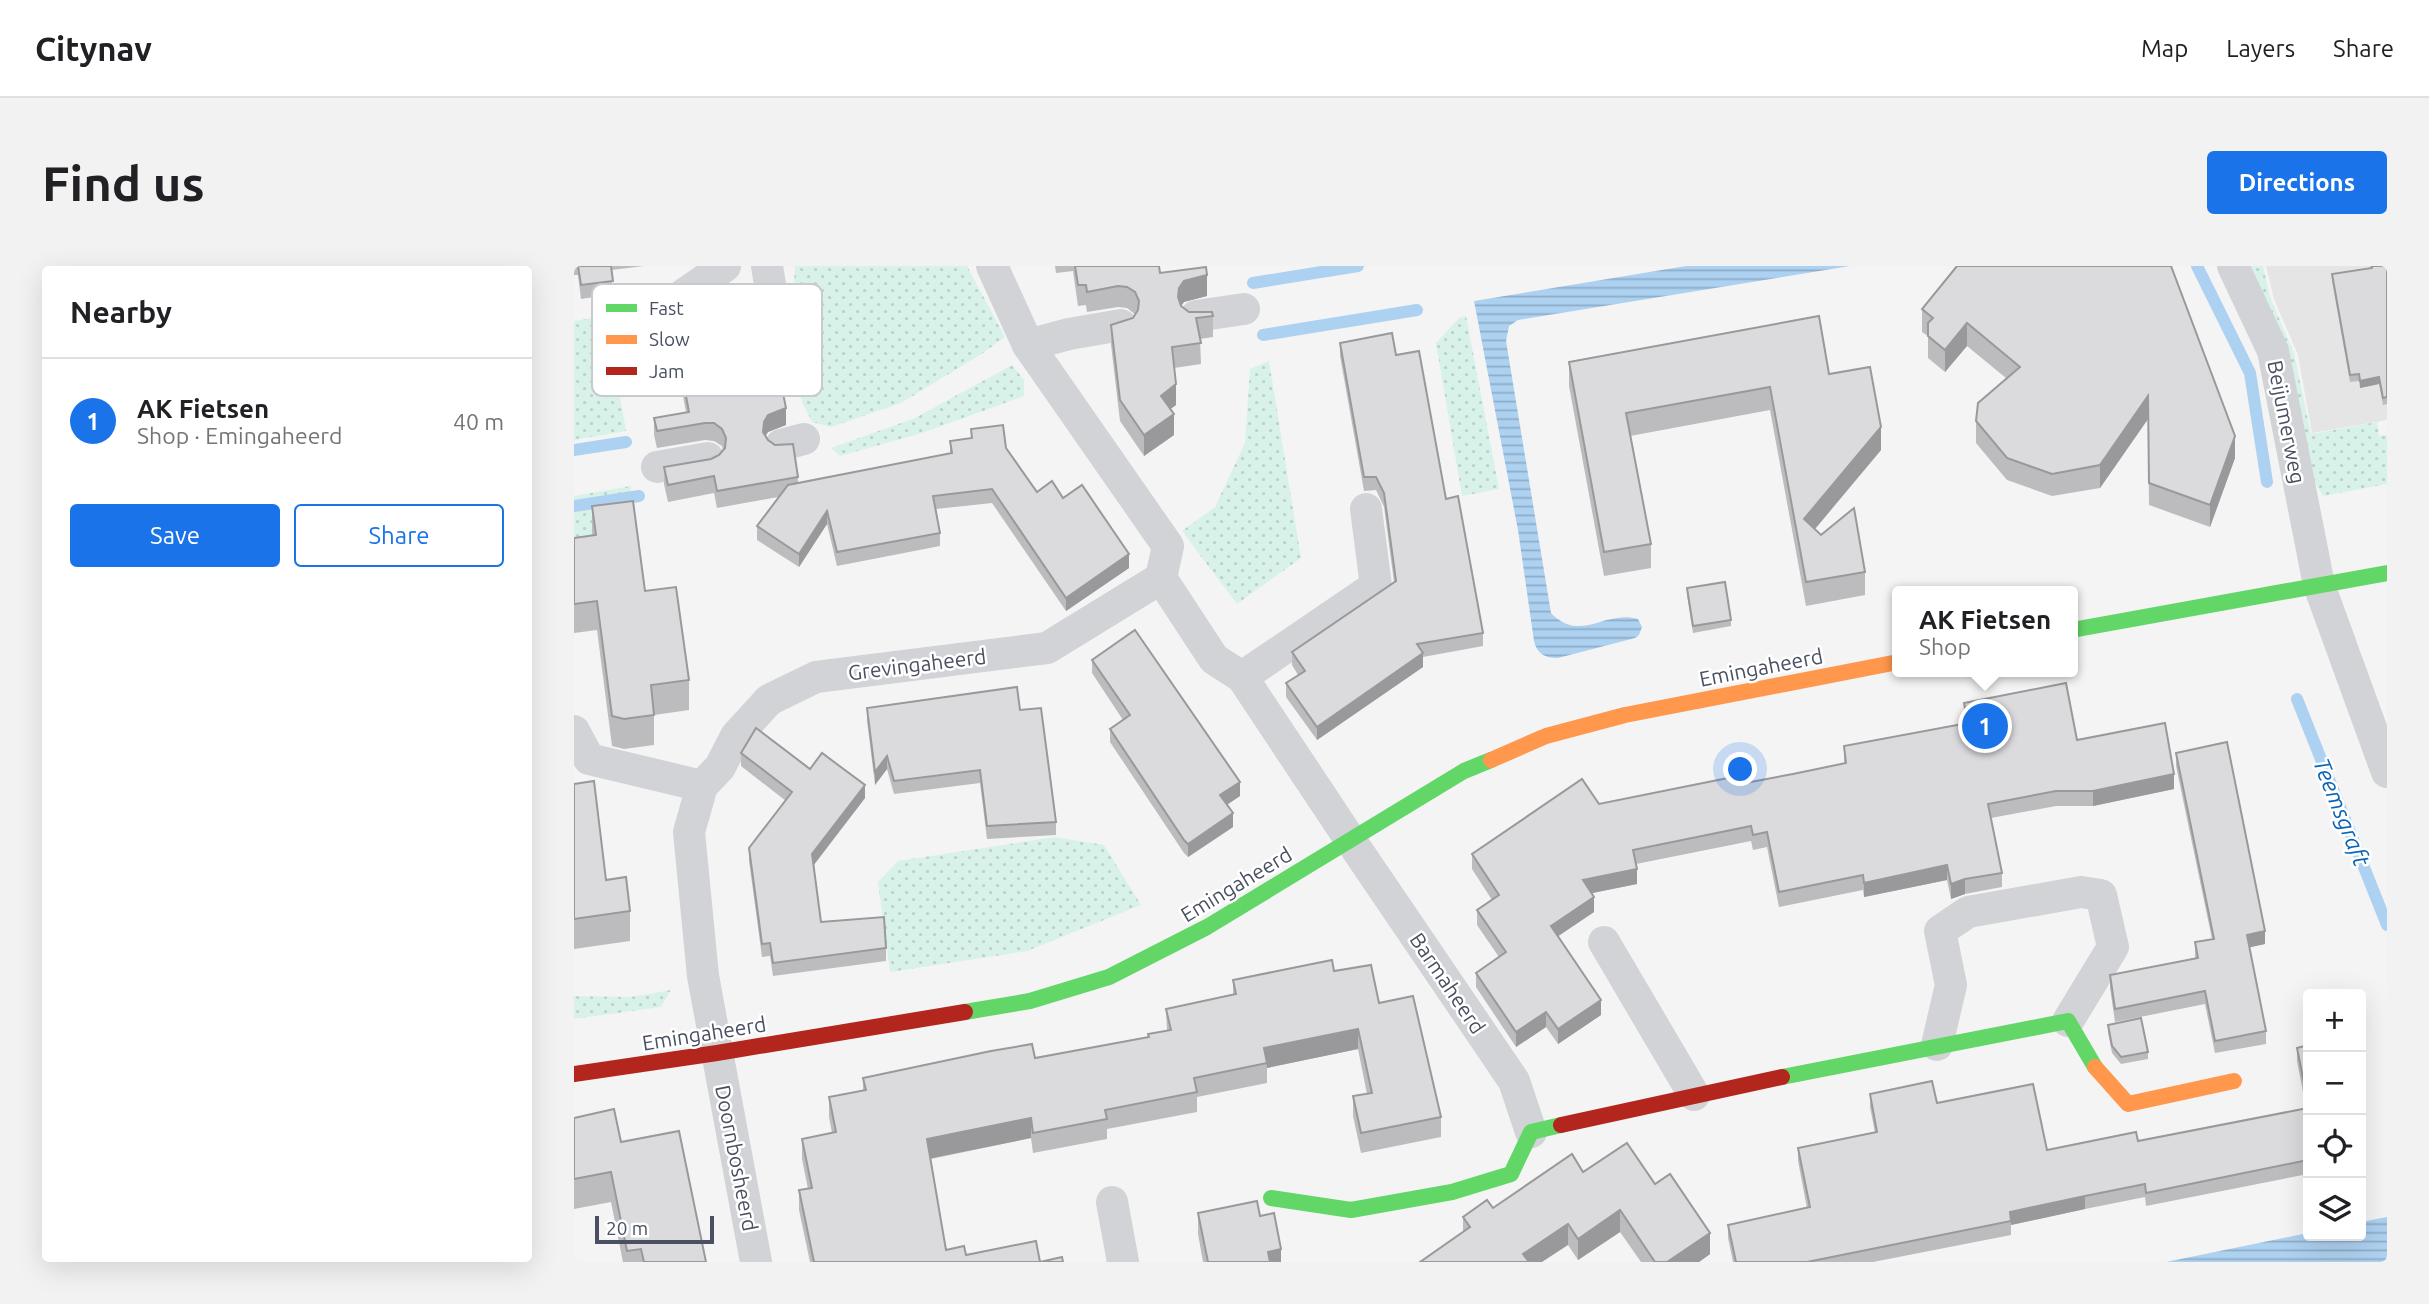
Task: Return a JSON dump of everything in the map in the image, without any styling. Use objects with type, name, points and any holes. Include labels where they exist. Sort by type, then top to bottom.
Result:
[{"type":"street","points":[[699,284],[725,266]]},
{"type":"street","points":[[761,266],[765,284]]},
{"type":"street","points":[[992,266],[1028,345],[1168,546],[1161,578],[1214,659],[1242,677],[1351,841]]},
{"type":"street","name":"Beijumerweg","points":[[2233,266],[2273,351],[2319,585],[2387,772]]},
{"type":"street","points":[[1196,316],[1244,309]]},
{"type":"street","points":[[1028,345],[1069,334],[1121,325]]},
{"type":"street","points":[[657,467],[708,458]]},
{"type":"street","points":[[1242,677],[1376,586],[1366,509]]},
{"type":"street","points":[[2078,628],[2387,573]]},
{"type":"street","name":"Grevingaheerd","points":[[717,1054],[703,976],[689,832],[702,786],[720,766],[736,736],[769,700],[816,677],[1047,648],[1161,578]]},
{"type":"street","name":"Emingaheerd","points":[[574,1073],[717,1054],[1030,1001],[1109,978],[1207,927],[1464,771],[1546,736],[1625,715],[1892,663]]},
{"type":"street","points":[[574,732],[589,759],[702,786]]},
{"type":"street","name":"Barmaheerd","points":[[1351,841],[1514,1081],[1531,1132]]},
{"type":"street","points":[[1271,1198],[1351,1210],[1452,1192],[1511,1174],[1531,1132],[1694,1095],[2068,1021],[2113,947],[2101,895],[2081,891],[1968,912],[1940,930],[1951,985],[1937,1045]]},
{"type":"street","points":[[1604,942],[1694,1095]]},
{"type":"street","points":[[2068,1021],[2096,1069],[2128,1104],[2234,1081]]},
{"type":"street","name":"Doornbosheerd","points":[[717,1054],[756,1262]]},
{"type":"street","points":[[1112,1202],[1123,1262]]},
{"type":"shaded area","points":[[2266,266],[2387,266],[2387,420],[2312,433],[2298,355],[2274,299]]},
{"type":"green space","points":[[795,266],[967,266],[1005,337],[901,403],[831,427],[812,422],[801,396],[822,396],[822,284],[794,284]]},
{"type":"green space","points":[[2242,266],[2263,266],[2270,297],[2294,353],[2311,434],[2377,422],[2379,436],[2387,435],[2387,484],[2323,496],[2314,481]]},
{"type":"green space","points":[[1466,316],[1499,489],[1462,496],[1436,343],[1459,318]]},
{"type":"green space","points":[[592,318],[592,396],[620,396],[626,431],[574,440],[574,321]]},
{"type":"green space","points":[[1269,361],[1301,558],[1237,604],[1182,531],[1215,507],[1245,443],[1250,369]]},
{"type":"green space","points":[[1012,365],[1024,380],[1024,396],[922,433],[840,456],[831,448],[915,418]]},
{"type":"green space","points":[[631,486],[632,529],[591,535],[595,563],[574,566],[574,496]]},
{"type":"green space","points":[[1055,837],[1104,845],[1141,905],[1027,951],[890,972],[878,882],[898,861]]},
{"type":"green space","points":[[671,990],[661,1007],[574,1019],[574,996],[631,997]]},
{"type":"water","points":[[1686,266],[1850,266],[1518,320],[1509,326],[1506,341],[1551,613],[1572,626],[1626,617],[1638,619],[1642,627],[1635,638],[1558,658],[1545,656],[1539,652],[1534,641],[1518,530],[1474,301]]},
{"type":"water","points":[[2387,1217],[2387,1262],[2166,1262],[2303,1234],[2303,1241],[2366,1241],[2366,1221]]},
{"type":"building","points":[[578,266],[611,266],[613,281],[581,285]]},
{"type":"building","points":[[1075,266],[1159,266],[1160,273],[1206,267],[1207,275],[1184,281],[1179,288],[1178,297],[1181,306],[1189,312],[1212,312],[1213,316],[1196,318],[1201,343],[1172,347],[1176,384],[1161,396],[1174,414],[1144,435],[1120,400],[1111,325],[1133,318],[1139,301],[1135,292],[1127,287],[1118,286],[1087,292],[1086,285],[1078,285]]},
{"type":"building","points":[[1957,266],[2171,266],[2235,436],[2210,505],[2149,483],[2148,396],[2100,465],[2052,474],[2007,458],[1976,421],[1978,403],[2020,367],[1967,323],[1945,350],[1928,336],[1928,323],[1933,318],[1922,309]]},
{"type":"building","points":[[2372,266],[2387,266],[2387,397],[2383,398],[2379,377],[2360,381],[2359,374],[2350,375],[2332,274]]},
{"type":"building","points":[[1819,316],[1829,374],[1870,367],[1881,427],[1804,519],[1821,535],[1854,508],[1865,572],[1806,582],[1770,387],[1626,413],[1651,544],[1604,552],[1569,362]]},
{"type":"building","points":[[1392,333],[1396,355],[1419,351],[1446,499],[1458,496],[1483,633],[1417,644],[1423,653],[1317,727],[1286,683],[1305,671],[1292,652],[1396,581],[1384,493],[1376,477],[1364,477],[1340,343]]},
{"type":"building","points":[[686,396],[784,396],[786,408],[768,415],[763,432],[775,445],[793,444],[798,477],[717,491],[714,476],[668,485],[664,467],[711,459],[725,448],[726,438],[722,429],[714,423],[657,431],[654,418],[689,412]]},
{"type":"building","points":[[1003,425],[1006,448],[1037,492],[1052,481],[1063,498],[1082,485],[1129,554],[1066,598],[992,489],[933,496],[940,533],[837,552],[827,511],[799,554],[757,526],[788,485],[952,453],[950,441],[972,438],[971,429]]},
{"type":"building","points":[[633,501],[645,591],[676,587],[689,680],[651,685],[654,715],[624,719],[612,716],[597,601],[574,604],[574,538],[596,535],[592,506]]},
{"type":"building","points":[[1725,582],[1731,620],[1693,626],[1687,588]]},
{"type":"building","points":[[1135,630],[1240,782],[1220,795],[1233,813],[1188,844],[1110,729],[1130,715],[1092,660]]},
{"type":"building","points":[[2066,683],[2077,740],[2165,723],[2174,774],[2093,791],[2056,791],[1988,804],[2002,873],[1951,884],[1947,865],[1864,883],[1863,875],[1779,892],[1767,832],[1753,835],[1751,826],[1633,850],[1637,869],[1583,880],[1594,897],[1551,926],[1601,1000],[1558,1029],[1546,1012],[1516,1032],[1476,973],[1506,952],[1477,910],[1499,895],[1472,854],[1582,779],[1599,804],[1743,775],[1745,783],[1793,774],[1846,763],[1844,746],[1968,723],[1964,703]]},
{"type":"building","points":[[1017,687],[1020,710],[1041,708],[1056,822],[987,826],[980,770],[894,781],[887,756],[875,772],[867,708]]},
{"type":"building","points":[[756,728],[810,769],[822,753],[865,785],[812,854],[821,922],[884,917],[886,948],[773,963],[770,943],[762,944],[749,848],[792,792],[741,753]]},
{"type":"building","points":[[2227,742],[2265,931],[2247,935],[2266,1031],[2215,1041],[2205,991],[2115,1009],[2110,975],[2198,958],[2195,942],[2214,939],[2176,753]]},
{"type":"building","points":[[594,781],[606,880],[626,877],[630,911],[574,919],[574,784]]},
{"type":"building","points":[[1332,960],[1334,971],[1371,965],[1379,1003],[1413,996],[1441,1117],[1361,1133],[1353,1096],[1372,1093],[1358,1029],[1264,1048],[1267,1063],[1194,1078],[1197,1092],[1105,1110],[1107,1119],[1033,1133],[1031,1118],[927,1139],[946,1250],[964,1246],[966,1255],[1036,1241],[1040,1262],[814,1262],[799,1190],[812,1188],[802,1139],[836,1132],[829,1097],[866,1090],[863,1078],[1032,1044],[1035,1058],[1149,1037],[1148,1034],[1171,1030],[1166,1009],[1236,994],[1233,980]]},
{"type":"building","points":[[2141,1018],[2148,1052],[2121,1057],[2112,1046],[2108,1025]]},
{"type":"building","points":[[2303,1046],[2303,1078],[2297,1048]]},
{"type":"building","points":[[1932,1081],[1937,1103],[2033,1084],[2047,1150],[2136,1132],[2138,1141],[2303,1109],[2303,1161],[2146,1193],[2145,1184],[2085,1196],[2010,1212],[2011,1221],[1807,1262],[1736,1262],[1728,1225],[1810,1207],[1798,1148],[1877,1132],[1870,1094]]},
{"type":"building","points":[[614,1109],[621,1142],[679,1131],[706,1262],[644,1262],[641,1249],[627,1251],[611,1172],[574,1179],[574,1118]]},
{"type":"building","points":[[1627,1143],[1655,1184],[1670,1174],[1710,1233],[1667,1262],[1655,1262],[1620,1210],[1578,1239],[1568,1224],[1523,1254],[1529,1262],[1420,1262],[1470,1227],[1463,1217],[1487,1200],[1493,1208],[1572,1154],[1583,1172]]},
{"type":"building","points":[[1257,1201],[1260,1216],[1274,1213],[1281,1249],[1268,1252],[1270,1262],[1208,1262],[1198,1213]]},
{"type":"building","points":[[1062,1257],[1063,1262],[1040,1262]]},
{"type":"waterway","points":[[1253,283],[1358,266]]},
{"type":"waterway","points":[[2197,266],[2250,373],[2267,482]]},
{"type":"waterway","points":[[1263,335],[1417,310]]},
{"type":"waterway","points":[[574,450],[626,442]]},
{"type":"waterway","points":[[574,506],[639,496]]},
{"type":"waterway","name":"Teemsgraft","points":[[2297,699],[2387,925]]},
{"type":"traffic: fast","points":[[2078,629],[2387,573]]},
{"type":"traffic: fast","points":[[965,1012],[1030,1001],[1109,977],[1207,927],[1464,771],[1491,760]]},
{"type":"traffic: fast","points":[[1782,1077],[2068,1021],[2095,1067]]},
{"type":"traffic: fast","points":[[1271,1198],[1351,1210],[1452,1192],[1511,1174],[1531,1132],[1561,1125]]},
{"type":"traffic: slow","points":[[1491,760],[1546,736],[1625,715],[1892,663]]},
{"type":"traffic: slow","points":[[2095,1067],[2128,1104],[2234,1081]]},
{"type":"traffic: jam","points":[[574,1074],[965,1012]]},
{"type":"traffic: jam","points":[[1561,1125],[1782,1077]]},
{"type":"place","name":"AK Fietsen","points":[[1985,726]]}]
